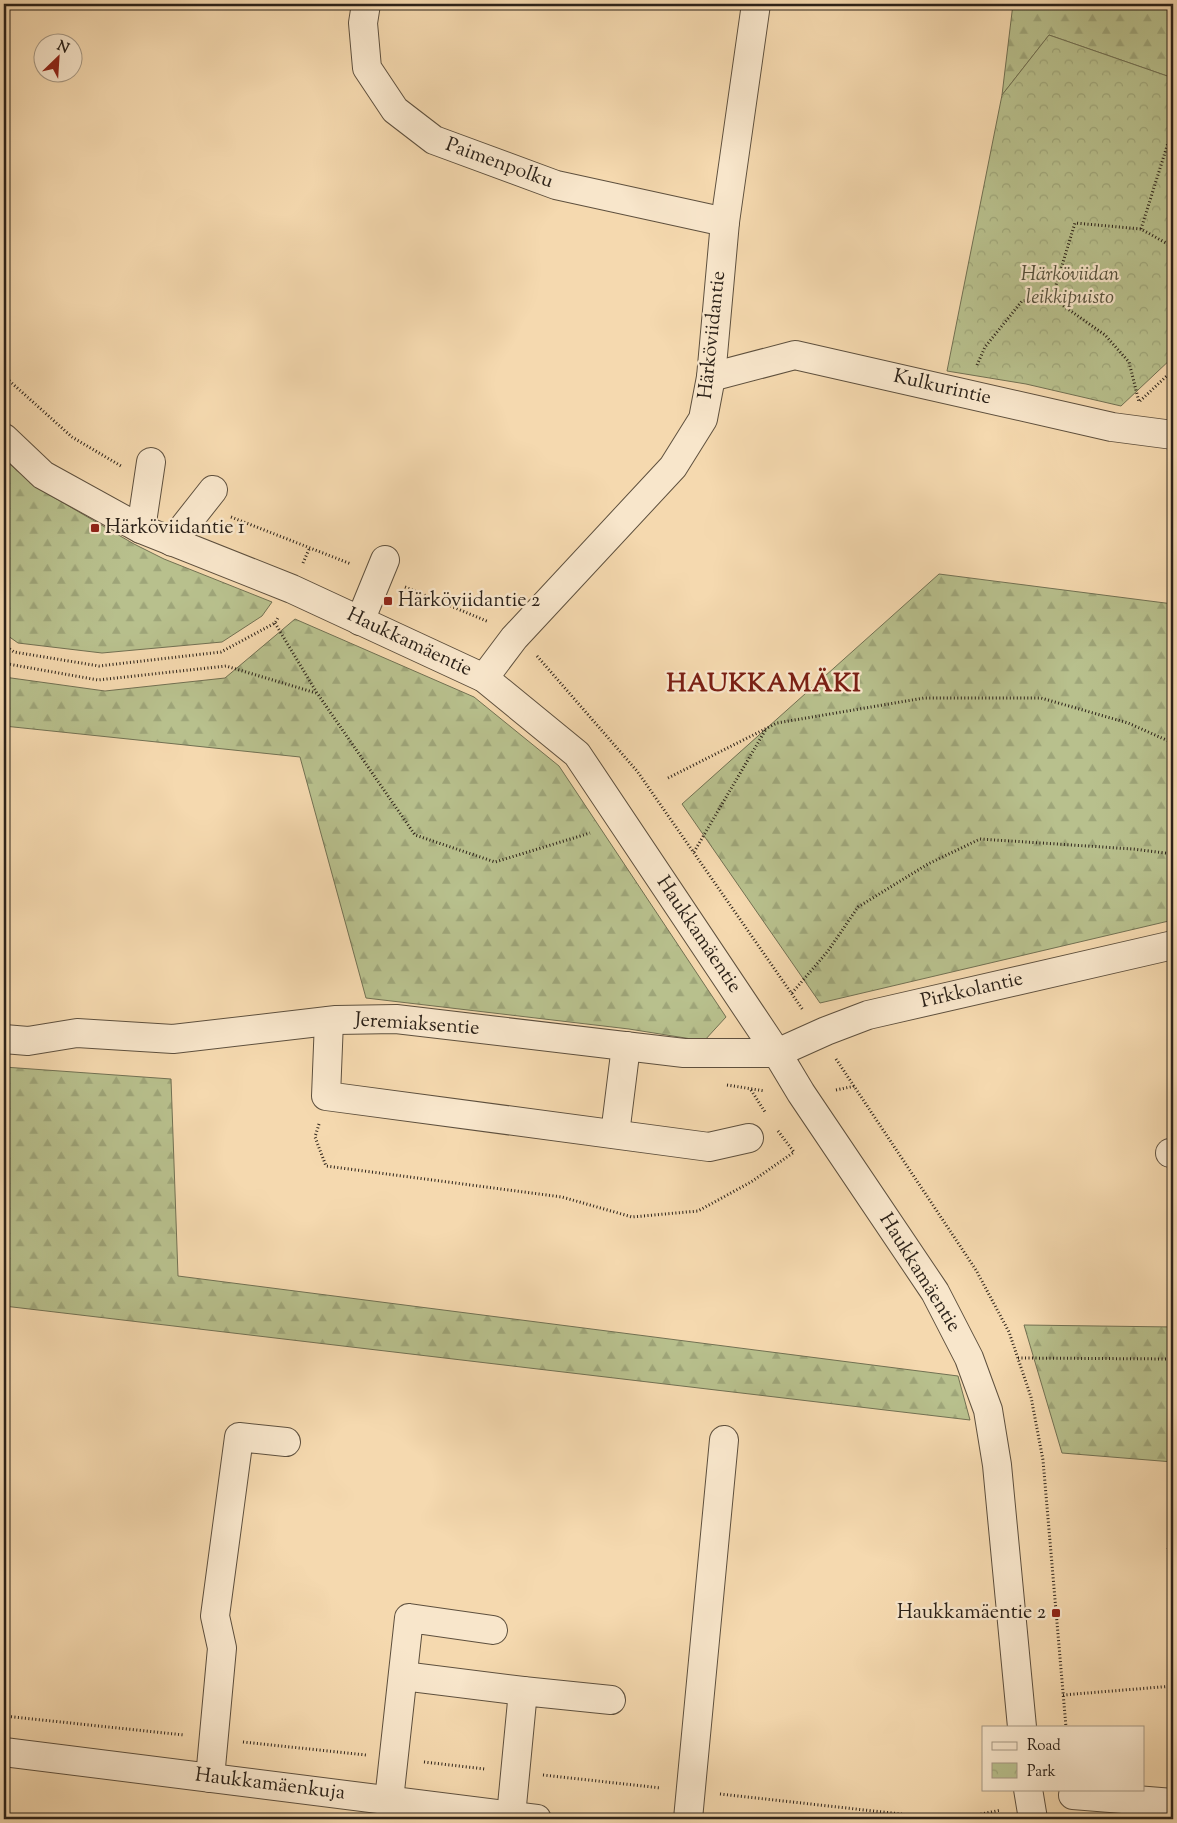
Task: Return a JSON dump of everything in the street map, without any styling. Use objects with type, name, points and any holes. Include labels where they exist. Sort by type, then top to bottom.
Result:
[{"type":"street","name":"Paimenpolku","points":[[366,4],[363,23],[367,68],[395,110],[434,140],[556,185],[724,222]]},
{"type":"street","name":"Härköviidantie","points":[[484,678],[514,638],[673,467],[703,419],[711,377],[724,222],[756,4]]},
{"type":"street","name":"Kulkurintie","points":[[711,377],[796,355],[1112,427],[1173,434]]},
{"type":"street","name":"Haukkamäentie","points":[[4,438],[43,475],[141,529],[292,590],[484,678],[577,754],[935,1292],[969,1358],[988,1410],[997,1465],[1022,1726]]},
{"type":"street","points":[[141,529],[149,472]]},
{"type":"street","points":[[172,542],[207,498]]},
{"type":"street","points":[[360,621],[381,568]]},
{"type":"street","name":"Pirkkolantie","points":[[777,1053],[868,1015],[1173,946]]},
{"type":"street","name":"Jeremiaksentie","points":[[16,1040],[77,1033],[174,1039],[329,1021],[396,1019],[684,1053],[777,1053]]},
{"type":"street","points":[[329,1021],[326,1096],[709,1147],[748,1138]]},
{"type":"street","points":[[616,1134],[626,1046]]},
{"type":"street","points":[[210,1778],[222,1648],[215,1616],[238,1437],[286,1442]]},
{"type":"street","points":[[688,1819],[724,1440]]},
{"type":"street","points":[[384,1806],[395,1759],[409,1618],[494,1630]]},
{"type":"street","points":[[403,1676],[611,1700]]},
{"type":"street","points":[[523,1691],[515,1772],[524,1818]]},
{"type":"street","name":"Haukkamäenkuja","points":[[4,1752],[210,1778],[384,1806],[524,1818]]},
{"type":"street","points":[[1028,1790],[1032,1819]]},
{"type":"street","points":[[1073,1795],[1173,1803]]},
{"type":"path","points":[[1164,4],[1173,15]]},
{"type":"path","points":[[1141,229],[1173,127]]},
{"type":"path","points":[[1052,298],[1075,223],[1141,229],[1173,247]]},
{"type":"path","points":[[964,393],[985,347],[1022,301],[1052,298],[1105,335],[1129,362],[1139,402]]},
{"type":"path","points":[[4,376],[72,437],[149,472]]},
{"type":"path","points":[[207,498],[310,547],[381,568],[494,624]]},
{"type":"path","points":[[300,570],[310,547]]},
{"type":"path","points":[[4,644],[14,652],[99,666],[221,652],[275,623],[282,611]]},
{"type":"path","points":[[275,623],[317,693],[415,835],[495,862],[590,833]]},
{"type":"path","points":[[533,651],[637,772],[805,1012]]},
{"type":"path","points":[[4,661],[8,664],[98,680],[226,666],[317,693]]},
{"type":"path","points":[[668,778],[777,723],[924,698],[1041,698],[1128,722],[1173,743]]},
{"type":"path","points":[[694,852],[766,729]]},
{"type":"path","points":[[792,993],[828,951],[858,907],[928,864],[980,839],[1133,849],[1173,854]]},
{"type":"path","points":[[721,1084],[768,1092]]},
{"type":"path","points":[[828,1092],[855,1086]]},
{"type":"path","points":[[751,1089],[767,1114]]},
{"type":"path","points":[[326,1096],[316,1137],[326,1166],[562,1198],[632,1216],[698,1211],[751,1182],[794,1152],[777,1130]]},
{"type":"path","points":[[1018,1358],[1173,1359]]},
{"type":"path","points":[[1173,1547],[1168,1546],[1173,1592]]},
{"type":"path","points":[[1063,1696],[1173,1686]]},
{"type":"path","points":[[4,1716],[946,1819],[962,1819],[1005,1809]]},
{"type":"green space","points":[[1013,4],[1173,4],[1173,78],[1049,35],[1002,95]]},
{"type":"green space","name":"Härköviidan leikkipuisto","points":[[1049,35],[1173,78],[1173,357],[1121,406],[1026,384],[947,371],[1002,95]]},
{"type":"green space","points":[[4,459],[36,487],[134,544],[164,559],[272,602],[262,616],[222,642],[102,653],[18,643],[4,633]]},
{"type":"green space","points":[[939,574],[1173,604],[1173,920],[820,1003],[682,804]]},
{"type":"green space","points":[[295,619],[474,697],[559,766],[726,1017],[704,1041],[629,1029],[366,998],[300,757],[4,726],[4,677],[105,691],[225,678]]},
{"type":"green space","points":[[4,1067],[171,1079],[178,1276],[958,1376],[970,1420],[4,1306]]},
{"type":"green space","points":[[1024,1325],[1173,1327],[1173,1462],[1062,1453]]},
{"type":"place","name":"Härköviidantie 1","points":[[95,528]]},
{"type":"place","name":"Härköviidantie 2","points":[[388,601]]},
{"type":"place","name":"Haukkamäentie 2","points":[[1056,1613]]},
{"type":"district","name":"HAUKKAMÄKI","points":[[764,685]]}]
